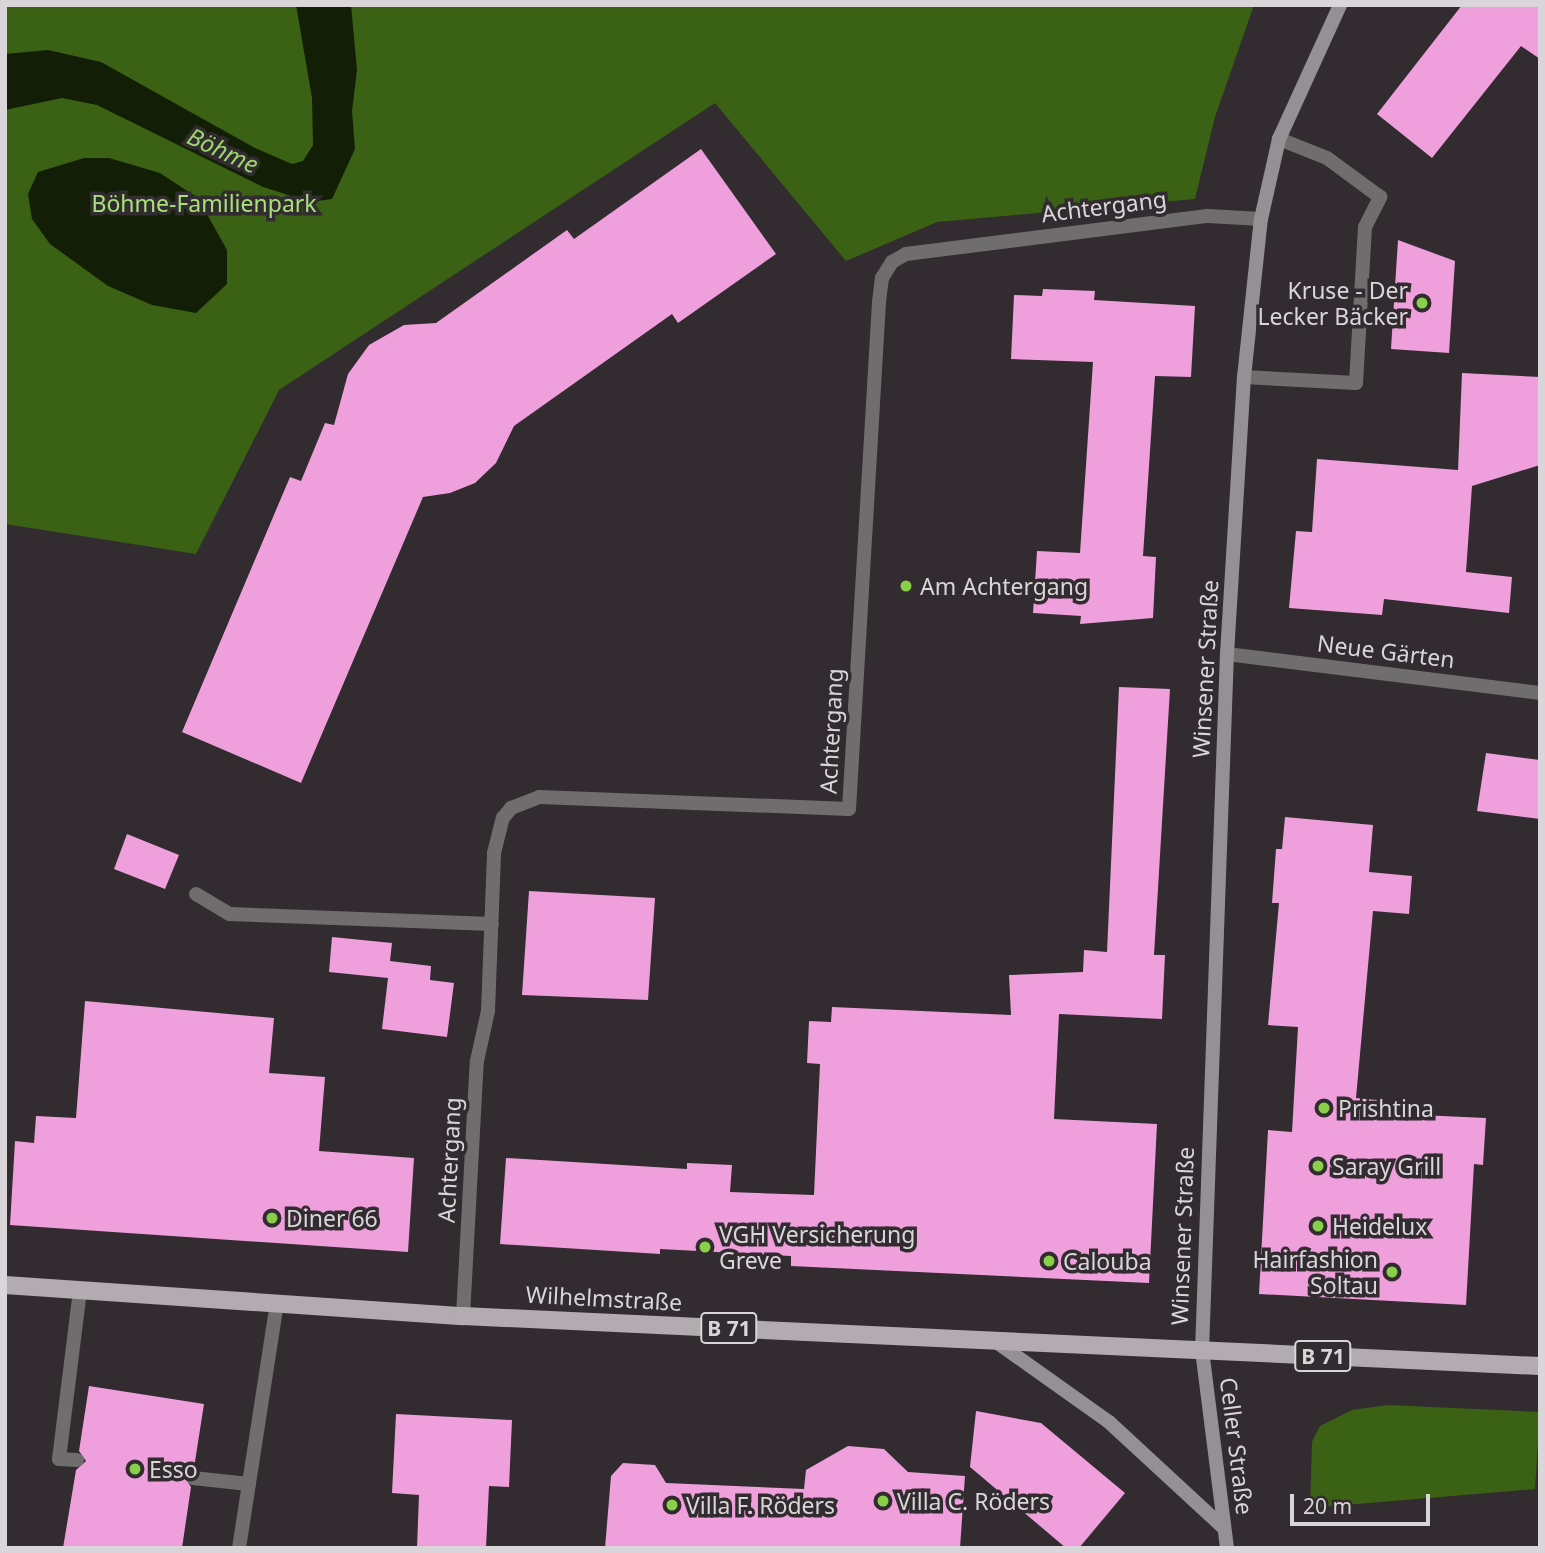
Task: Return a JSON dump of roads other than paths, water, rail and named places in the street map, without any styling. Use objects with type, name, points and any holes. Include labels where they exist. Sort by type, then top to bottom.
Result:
[{"type":"main road","name":"Winsener Straße","points":[[1202,1350],[1227,654],[1244,377],[1261,219],[1279,139],[1340,5]]},
{"type":"main road","name":"Wilhelmstraße","points":[[5,1285],[463,1316],[1202,1350]]},
{"type":"main road","points":[[995,1341],[1110,1422],[1224,1528]]},
{"type":"main road","name":"B 71","points":[[1202,1350],[1540,1366]]},
{"type":"main road","name":"Celler Straße","points":[[1202,1350],[1227,1548]]},
{"type":"street","points":[[1244,377],[1356,383],[1365,227],[1380,197],[1327,158],[1279,139]]},
{"type":"street","name":"Achtergang","points":[[463,1316],[477,1061],[488,1011],[498,831],[511,808],[539,797],[849,809],[879,302],[882,278],[892,261],[906,254],[1208,216],[1261,219]]},
{"type":"street","name":"Neue Gärten","points":[[1227,654],[1540,693]]},
{"type":"street","points":[[196,894],[229,914],[492,924]]},
{"type":"street","points":[[77,1460],[59,1459],[80,1290]]},
{"type":"street","points":[[239,1548],[277,1303]]},
{"type":"street","points":[[193,1478],[248,1484]]},
{"type":"water","name":"Böhme","points":[[296,5],[351,5],[357,70],[352,111],[355,149],[332,199],[310,202],[263,187],[97,105],[62,98],[5,110],[5,54],[48,50],[101,62],[255,148],[292,164],[303,161],[313,145],[312,98]]},
{"type":"water","points":[[84,158],[109,158],[160,173],[198,198],[227,250],[227,284],[196,313],[152,305],[108,286],[50,244],[32,219],[28,194],[38,172]]},
{"type":"place","name":"Kruse - Der Lecker Bäcker","points":[[1422,303]]},
{"type":"place","name":"Am Achtergang","points":[[906,586]]},
{"type":"place","name":"Prishtina","points":[[1324,1108]]},
{"type":"place","name":"Saray Grill","points":[[1318,1166]]},
{"type":"place","name":"Diner 66","points":[[272,1218]]},
{"type":"place","name":"Heidelux","points":[[1318,1226]]},
{"type":"place","name":"VGH Versicherung Greve","points":[[705,1247]]},
{"type":"place","name":"Calouba","points":[[1049,1261]]},
{"type":"place","name":"Hairfashion Soltau","points":[[1392,1272]]},
{"type":"place","name":"Esso","points":[[135,1469]]},
{"type":"place","name":"Villa C. Röders","points":[[883,1501]]},
{"type":"place","name":"Villa F. Röders","points":[[672,1505]]},
{"type":"park label","name":"Böhme-Familienpark","points":[[204,203]]}]
